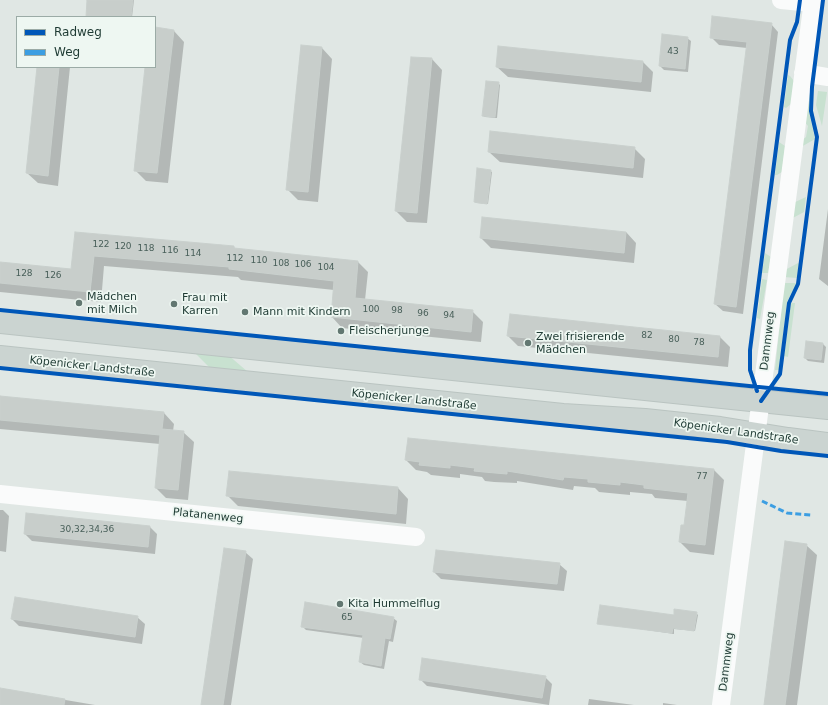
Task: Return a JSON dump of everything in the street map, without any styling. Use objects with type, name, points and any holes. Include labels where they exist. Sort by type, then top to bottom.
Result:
[{"type":"main road","points":[[0,322],[828,408]]},
{"type":"main road","name":"Köpenicker Landstraße","points":[[0,357],[563,415],[645,420],[720,428],[828,444]]},
{"type":"street","points":[[781,0],[812,2]]},
{"type":"street","name":"Dammweg","points":[[721,705],[812,2]]},
{"type":"street","points":[[803,73],[828,77]]},
{"type":"street","name":"Platanenweg","points":[[0,494],[416,537]]},
{"type":"green space","points":[[788,75],[794,81],[791,104],[786,108],[784,107]]},
{"type":"green space","points":[[818,91],[827,92],[822,126],[816,105]]},
{"type":"green space","points":[[808,93],[812,94],[809,112],[815,139],[801,147],[801,141],[806,137],[808,126],[804,121]]},
{"type":"green space","points":[[779,142],[785,146],[782,172],[775,175]]},
{"type":"green space","points":[[806,197],[804,212],[791,219],[793,203]]},
{"type":"green space","points":[[765,253],[771,257],[768,273],[762,273]]},
{"type":"green space","points":[[798,263],[797,278],[784,277],[785,270]]},
{"type":"green space","points":[[762,279],[767,280],[760,319],[757,318]]},
{"type":"green space","points":[[784,283],[797,283],[787,302],[779,370],[775,370]]},
{"type":"green space","points":[[791,303],[795,303],[788,357],[784,356]]},
{"type":"green space","points":[[193,351],[227,354],[248,372],[213,371]]},
{"type":"building","points":[[87,0],[133,0],[131,16],[86,16]]},
{"type":"building","points":[[712,16],[772,23],[736,307],[714,304],[747,42],[710,38]]},
{"type":"building","points":[[156,27],[174,30],[157,173],[134,171],[145,68],[156,68]]},
{"type":"building","points":[[662,34],[688,37],[685,69],[659,66]]},
{"type":"building","points":[[301,45],[322,47],[308,192],[286,190]]},
{"type":"building","points":[[498,46],[643,61],[641,82],[496,67]]},
{"type":"building","points":[[411,57],[432,58],[417,213],[395,211]]},
{"type":"building","points":[[37,68],[59,68],[48,176],[26,173]]},
{"type":"building","points":[[486,81],[499,82],[495,117],[482,116]]},
{"type":"building","points":[[490,131],[635,147],[633,168],[488,152]]},
{"type":"building","points":[[477,168],[491,170],[487,204],[474,202]]},
{"type":"building","points":[[482,217],[626,232],[624,253],[480,238]]},
{"type":"building","points":[[75,232],[234,246],[234,248],[358,261],[355,298],[473,310],[471,332],[331,317],[334,281],[229,269],[229,267],[94,256],[90,292],[0,283],[0,262],[71,269]]},
{"type":"building","points":[[510,314],[720,336],[718,357],[507,336]]},
{"type":"building","points":[[806,341],[823,343],[821,360],[804,358]]},
{"type":"building","points":[[0,396],[164,412],[162,429],[184,431],[178,490],[155,488],[160,435],[0,420]]},
{"type":"building","points":[[408,438],[714,469],[705,545],[679,542],[681,525],[684,525],[688,493],[644,488],[644,485],[620,482],[620,485],[588,482],[588,479],[564,477],[563,480],[507,471],[507,474],[474,471],[475,468],[450,465],[450,468],[419,465],[420,462],[405,460]]},
{"type":"building","points":[[229,471],[398,487],[396,514],[226,496]]},
{"type":"building","points":[[26,513],[150,526],[148,547],[24,534]]},
{"type":"building","points":[[785,541],[807,544],[785,705],[764,705]]},
{"type":"building","points":[[224,548],[246,551],[223,705],[201,705]]},
{"type":"building","points":[[436,550],[560,563],[557,584],[433,572]]},
{"type":"building","points":[[15,597],[138,616],[135,637],[11,619]]},
{"type":"building","points":[[305,602],[394,617],[390,639],[385,638],[381,666],[359,662],[363,635],[301,627]]},
{"type":"building","points":[[600,605],[674,615],[674,609],[697,612],[694,631],[673,628],[672,633],[597,624]]},
{"type":"building","points":[[422,658],[546,676],[542,698],[419,680]]},
{"type":"building","points":[[0,688],[65,699],[64,705],[0,705]]},
{"type":"marked path","points":[[762,501],[787,513],[811,515]]},
{"type":"cycle path","points":[[757,391],[750,370],[750,350],[790,40],[797,22],[800,0]]},
{"type":"cycle path","points":[[761,401],[780,374],[789,303],[798,284],[817,137],[811,111],[812,87],[823,0]]},
{"type":"cycle path","points":[[0,310],[828,394]]},
{"type":"cycle path","points":[[0,368],[727,442],[781,451],[828,456]]},
{"type":"place","name":"Mädchen mit Milch","points":[[79,303]]},
{"type":"place","name":"Frau mit Karren","points":[[174,304]]},
{"type":"place","name":"Mann mit Kindern","points":[[245,312]]},
{"type":"place","name":"Fleischerjunge","points":[[341,331]]},
{"type":"place","name":"Zwei frisierende Mädchen","points":[[528,343]]},
{"type":"place","name":"Kita Hummelflug","points":[[340,604]]}]
